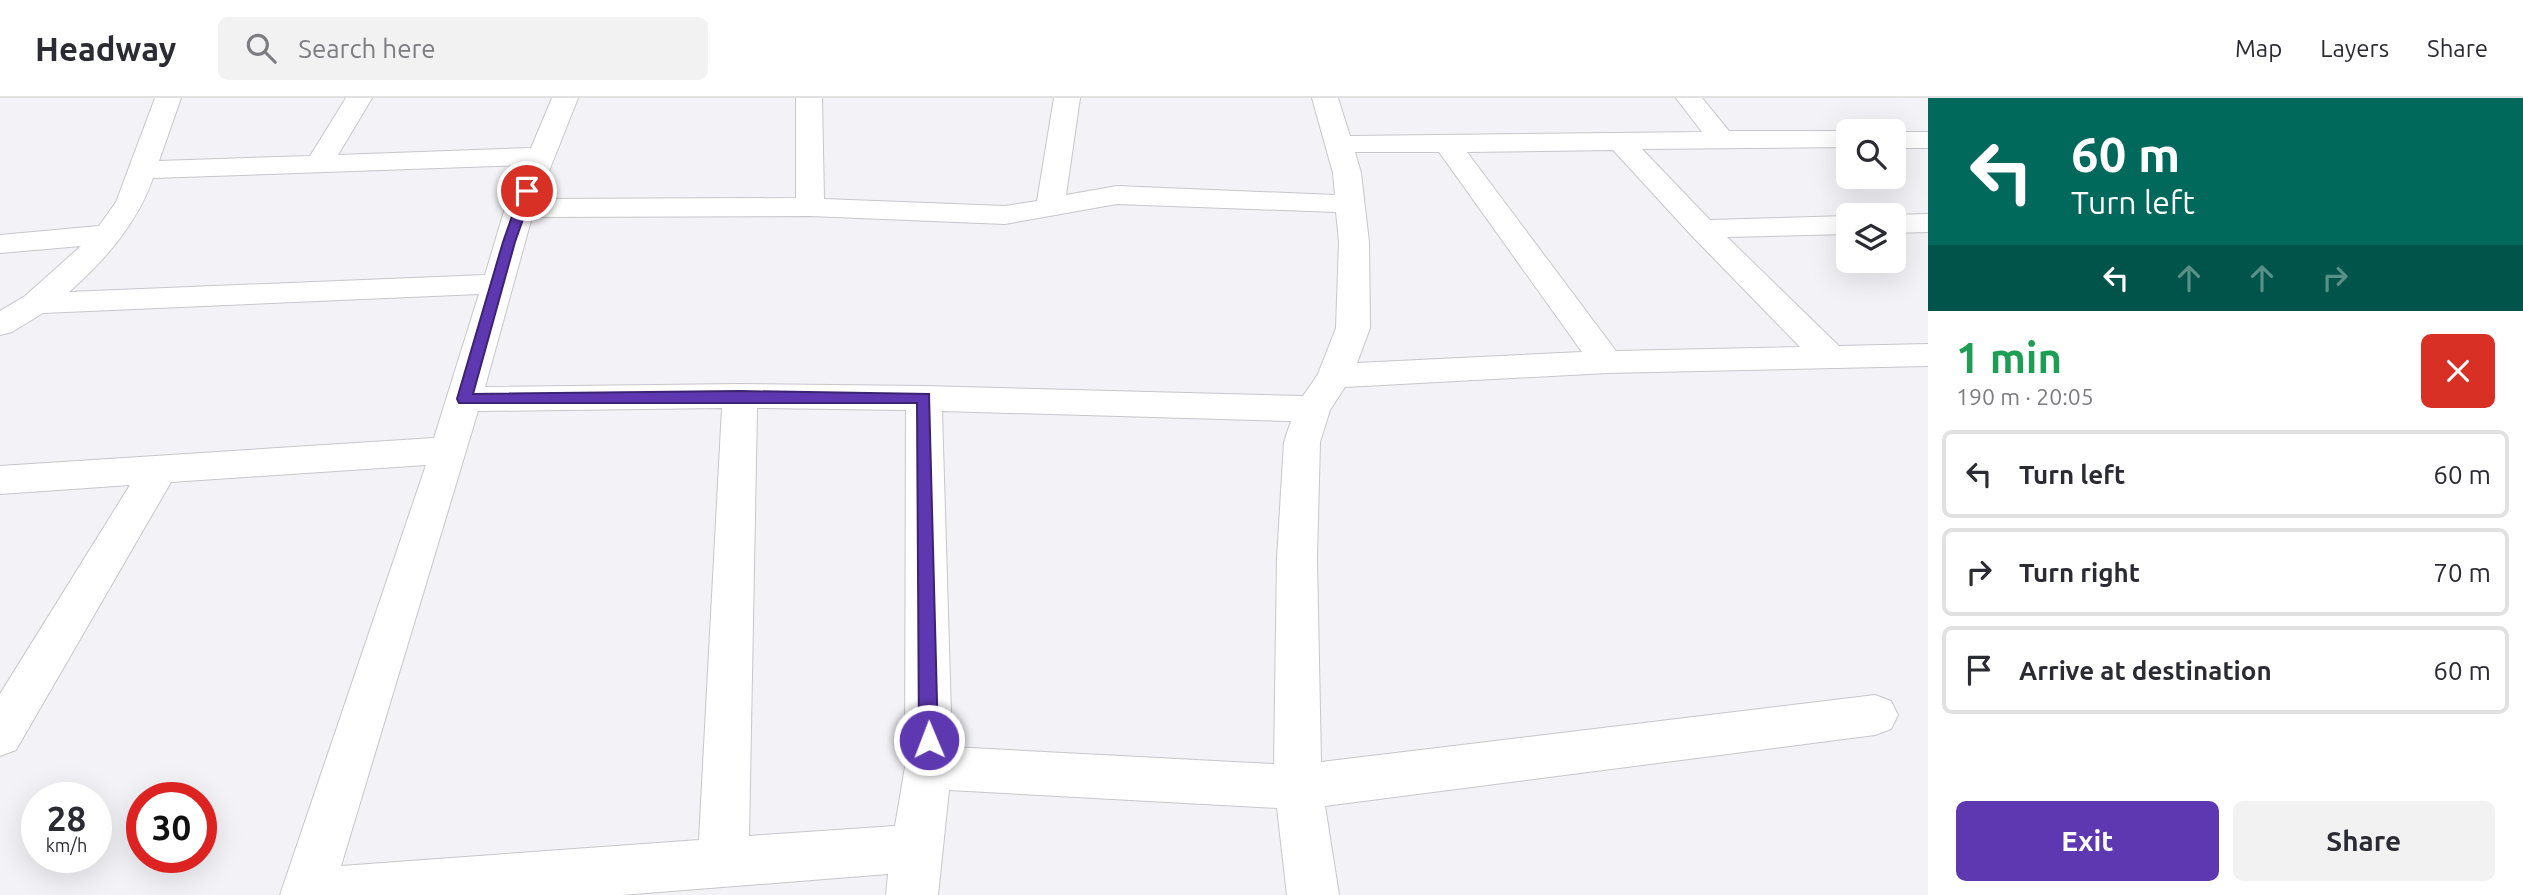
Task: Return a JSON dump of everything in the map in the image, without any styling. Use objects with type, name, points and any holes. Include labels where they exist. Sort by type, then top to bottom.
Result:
[{"type":"street","points":[[0,324],[36,303],[75,270],[109,234],[130,202],[168,98]]},
{"type":"street","points":[[318,165],[359,98]]},
{"type":"street","points":[[565,98],[520,208],[450,450],[306,895],[723,862],[914,871],[929,767],[924,398]]},
{"type":"street","points":[[808,98],[810,208]]},
{"type":"street","points":[[1049,207],[1067,98]]},
{"type":"street","points":[[1313,895],[1298,787],[1297,558],[1302,442],[1313,409],[1335,376],[1353,328],[1354,242],[1347,173],[1325,98]]},
{"type":"street","points":[[1689,98],[1720,137]]},
{"type":"street","points":[[1338,144],[1448,146],[1720,137],[1836,139]]},
{"type":"street","points":[[1906,139],[1928,140]]},
{"type":"street","points":[[1619,140],[1702,229],[1831,358]]},
{"type":"street","points":[[1448,146],[1607,362]]},
{"type":"street","points":[[140,170],[542,156]]},
{"type":"street","points":[[520,208],[810,208],[1004,215],[1117,195],[1350,204]]},
{"type":"street","points":[[1906,224],[1928,223]]},
{"type":"street","points":[[1702,229],[1836,225]]},
{"type":"street","points":[[0,244],[109,234]]},
{"type":"street","points":[[36,303],[498,284]]},
{"type":"street","points":[[1335,376],[1607,362],[1928,355]]},
{"type":"street","points":[[464,399],[740,396],[924,398],[1313,409]]},
{"type":"street","points":[[723,862],[740,396]]},
{"type":"street","points":[[0,480],[450,450]]},
{"type":"street","points":[[0,735],[160,468]]},
{"type":"street","points":[[929,767],[1298,787],[1875,715]]},
{"type":"route","points":[[527,191],[509,242],[464,399],[740,396],[924,398],[929,740]]}]
